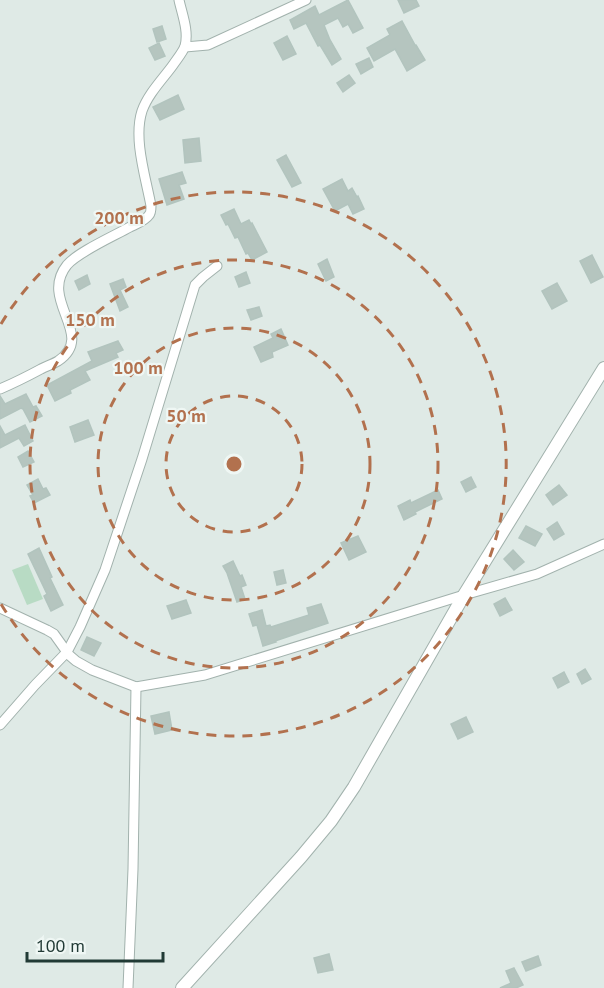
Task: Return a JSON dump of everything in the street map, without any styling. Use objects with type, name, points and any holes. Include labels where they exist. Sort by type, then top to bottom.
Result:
[{"type":"street","points":[[0,389],[58,360],[70,348],[72,343],[70,328],[58,296],[59,279],[71,261],[99,243],[144,220],[150,214],[151,206],[138,129],[141,112],[147,98],[185,47],[186,33],[179,0]]},
{"type":"street","points":[[185,47],[208,45],[306,0]]},
{"type":"street","points":[[0,725],[67,652],[80,627],[105,570],[142,459],[195,285],[217,266]]},
{"type":"street","points":[[182,988],[331,821],[370,762],[464,595],[604,368]]},
{"type":"street","points":[[0,608],[54,634],[76,662],[136,687],[204,675],[537,574],[604,544]]},
{"type":"street","points":[[128,988],[133,869],[136,687]]},
{"type":"green space","points":[[28,564],[43,599],[27,605],[12,570]]},
{"type":"building","points":[[348,0],[363,28],[353,33],[348,24],[343,27],[338,18],[324,25],[341,59],[332,65],[320,45],[318,46],[306,23],[294,29],[290,20],[315,6],[319,15]]},
{"type":"building","points":[[398,0],[416,0],[419,6],[404,13]]},
{"type":"building","points":[[402,21],[425,60],[407,71],[395,49],[374,61],[367,48],[390,35],[387,29]]},
{"type":"building","points":[[162,26],[166,39],[157,42],[153,29]]},
{"type":"building","points":[[287,36],[296,54],[283,60],[274,43]]},
{"type":"building","points":[[159,43],[165,56],[155,60],[149,48]]},
{"type":"building","points":[[369,58],[373,67],[361,74],[356,64]]},
{"type":"building","points":[[349,75],[355,83],[343,92],[337,83]]},
{"type":"building","points":[[178,95],[184,109],[160,120],[153,107]]},
{"type":"building","points":[[199,138],[201,161],[185,163],[183,140]]},
{"type":"building","points":[[286,155],[301,183],[292,187],[277,160]]},
{"type":"building","points":[[182,172],[186,183],[179,185],[184,199],[167,205],[159,179]]},
{"type":"building","points":[[342,179],[348,191],[352,188],[358,196],[364,209],[353,214],[348,204],[335,211],[323,189]]},
{"type":"building","points":[[234,209],[241,224],[249,220],[252,223],[267,252],[252,260],[248,253],[246,254],[238,237],[235,238],[221,215]]},
{"type":"building","points":[[592,255],[603,277],[591,283],[580,261]]},
{"type":"building","points":[[327,259],[334,277],[326,281],[318,264]]},
{"type":"building","points":[[246,272],[250,283],[239,287],[235,277]]},
{"type":"building","points":[[87,275],[90,284],[79,290],[75,281]]},
{"type":"building","points":[[123,279],[126,287],[120,290],[128,307],[120,311],[110,284]]},
{"type":"building","points":[[557,283],[567,301],[552,309],[542,291]]},
{"type":"building","points":[[259,307],[262,316],[251,320],[247,310]]},
{"type":"building","points":[[281,329],[288,345],[272,352],[273,357],[261,362],[254,347],[273,338],[271,334]]},
{"type":"building","points":[[118,341],[123,350],[116,353],[118,357],[85,371],[90,380],[55,401],[47,385],[92,361],[88,352]]},
{"type":"building","points":[[26,394],[33,407],[36,406],[42,416],[30,422],[21,408],[0,419],[0,396],[5,404]]},
{"type":"building","points":[[88,420],[94,435],[75,442],[70,427]]},
{"type":"building","points":[[25,425],[33,441],[24,446],[19,438],[0,448],[0,426],[5,435]]},
{"type":"building","points":[[28,451],[34,462],[23,467],[18,457]]},
{"type":"building","points":[[471,477],[476,487],[466,492],[461,482]]},
{"type":"building","points":[[38,479],[43,489],[46,488],[50,495],[34,503],[30,496],[33,495],[27,485]]},
{"type":"building","points":[[559,485],[567,495],[553,505],[546,495]]},
{"type":"building","points":[[438,490],[442,499],[404,520],[398,506],[410,500],[411,503]]},
{"type":"building","points":[[557,522],[564,534],[554,540],[547,529]]},
{"type":"building","points":[[526,526],[542,534],[535,546],[519,538]]},
{"type":"building","points":[[358,536],[366,552],[349,560],[341,543]]},
{"type":"building","points":[[39,548],[63,605],[51,611],[44,596],[47,594],[28,554]]},
{"type":"building","points":[[513,550],[524,562],[514,570],[504,559]]},
{"type":"building","points":[[233,561],[246,585],[241,587],[245,599],[237,602],[223,566]]},
{"type":"building","points":[[283,570],[286,583],[277,585],[274,572]]},
{"type":"building","points":[[505,598],[512,610],[500,616],[494,604]]},
{"type":"building","points":[[186,600],[191,613],[172,619],[167,606]]},
{"type":"building","points":[[321,604],[328,623],[263,646],[257,625],[253,626],[249,614],[262,610],[266,626],[271,627],[309,615],[307,608]]},
{"type":"building","points":[[87,637],[101,643],[94,656],[81,650]]},
{"type":"building","points":[[585,669],[591,679],[582,684],[577,674]]},
{"type":"building","points":[[564,672],[569,682],[558,688],[553,678]]},
{"type":"building","points":[[169,712],[172,730],[155,734],[151,716]]},
{"type":"building","points":[[466,717],[473,732],[458,739],[451,724]]},
{"type":"building","points":[[329,954],[333,970],[318,973],[314,958]]},
{"type":"building","points":[[538,956],[541,965],[526,971],[522,962]]},
{"type":"building","points":[[514,968],[523,985],[516,988],[500,988],[511,983],[506,971]]}]
